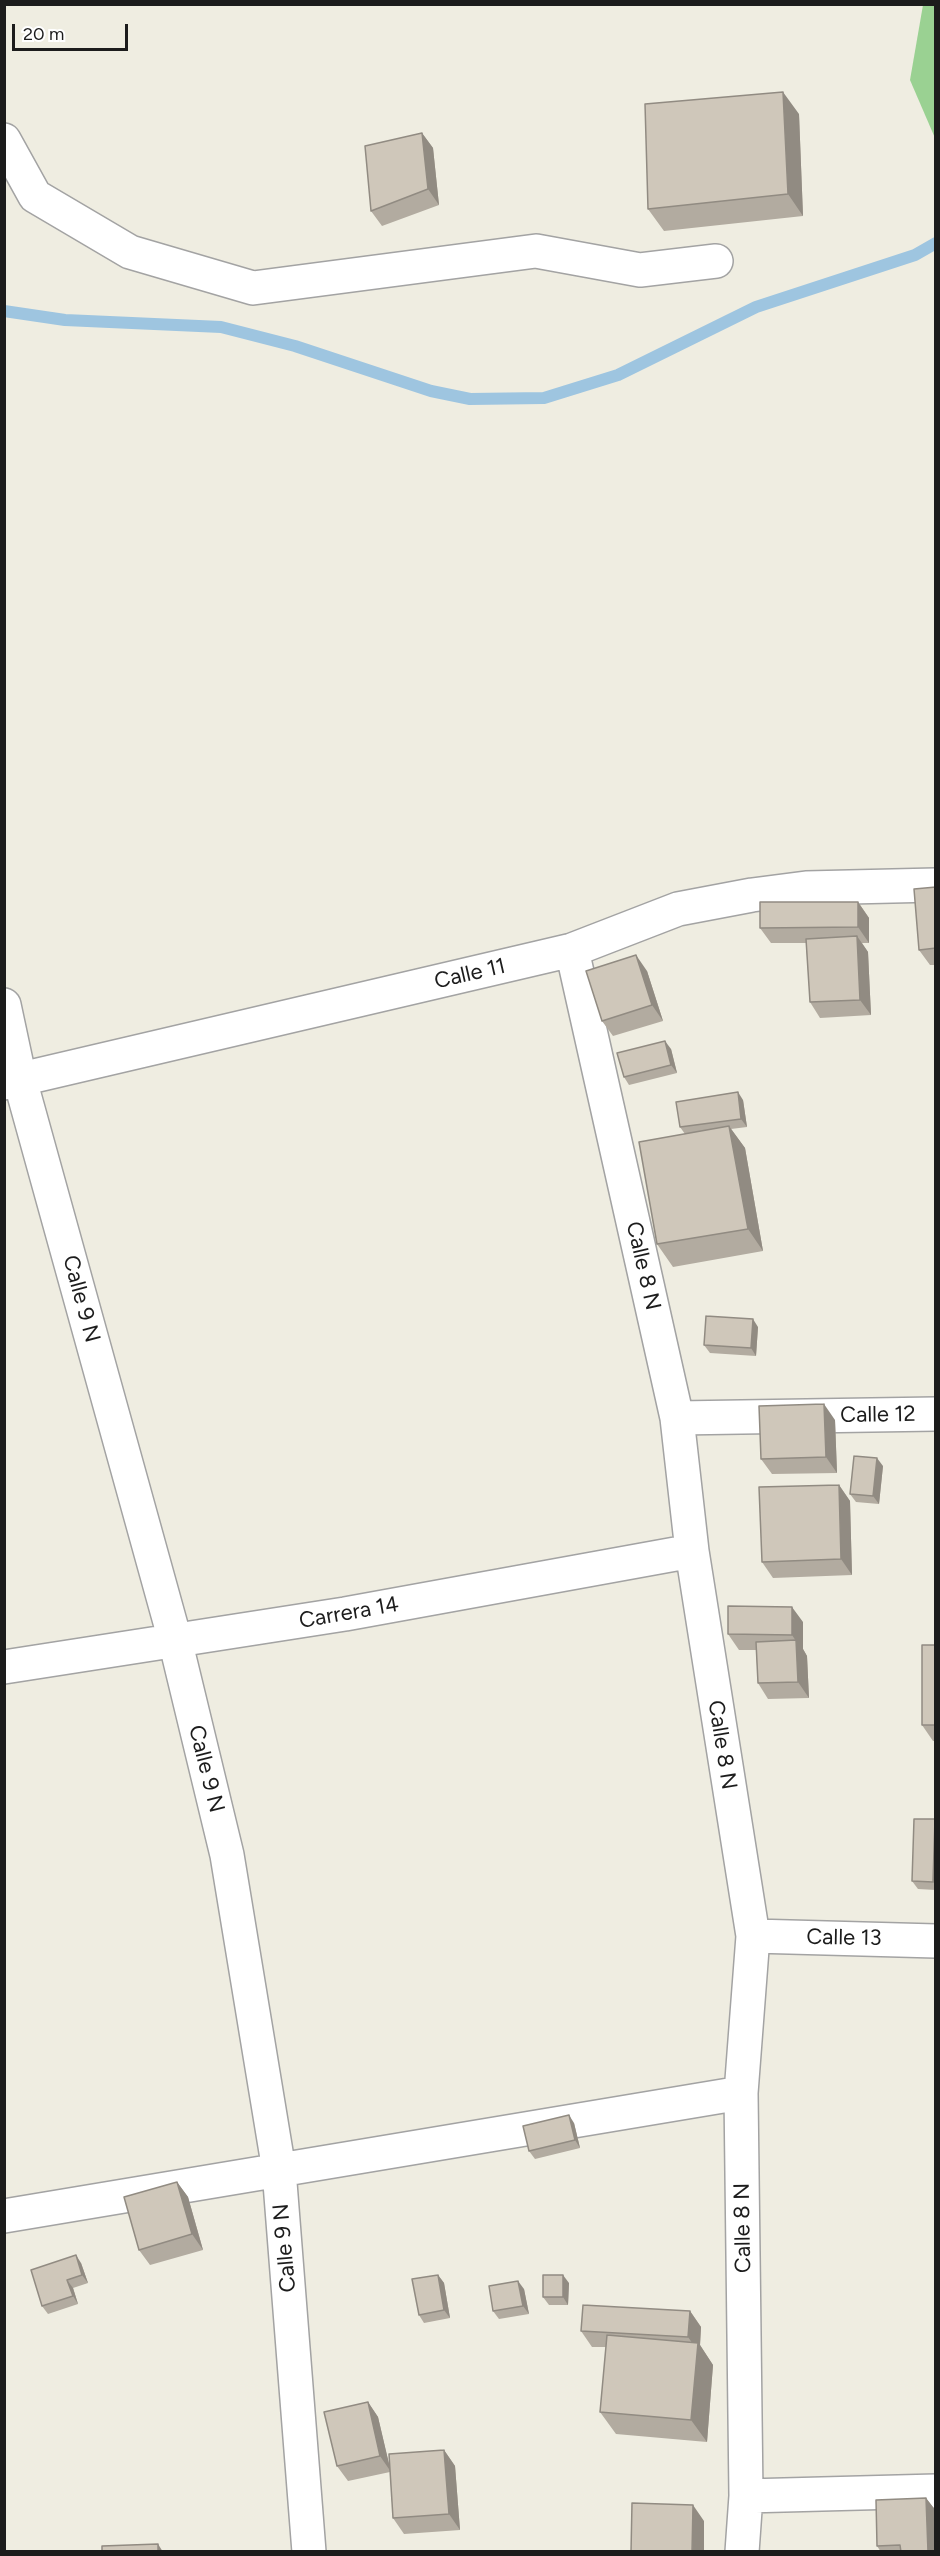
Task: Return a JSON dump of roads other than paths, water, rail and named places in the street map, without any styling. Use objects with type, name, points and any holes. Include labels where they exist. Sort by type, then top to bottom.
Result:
[{"type":"street","points":[[4,140],[35,196],[130,252],[253,288],[537,251],[640,270],[716,261]]},
{"type":"street","name":"Calle 11","points":[[12,1082],[572,950],[678,909],[752,895],[806,888],[936,885]]},
{"type":"street","name":"Calle 8 N","points":[[572,950],[677,1418],[692,1551],[753,1936],[741,2093],[746,2496],[742,2552]]},
{"type":"street","name":"Calle 9 N","points":[[4,1005],[12,1082],[175,1640],[227,1855],[279,2170],[309,2552]]},
{"type":"street","name":"Calle 12","points":[[677,1418],[936,1414]]},
{"type":"street","name":"Carrera 14","points":[[4,1667],[345,1614],[692,1551]]},
{"type":"street","name":"Calle 13","points":[[753,1936],[936,1941]]},
{"type":"street","points":[[4,2216],[741,2093]]},
{"type":"street","points":[[746,2496],[936,2491]]},
{"type":"waterway","points":[[4,311],[65,320],[221,327],[295,346],[431,391],[470,399],[544,398],[618,375],[756,307],[915,255],[936,243]]}]
